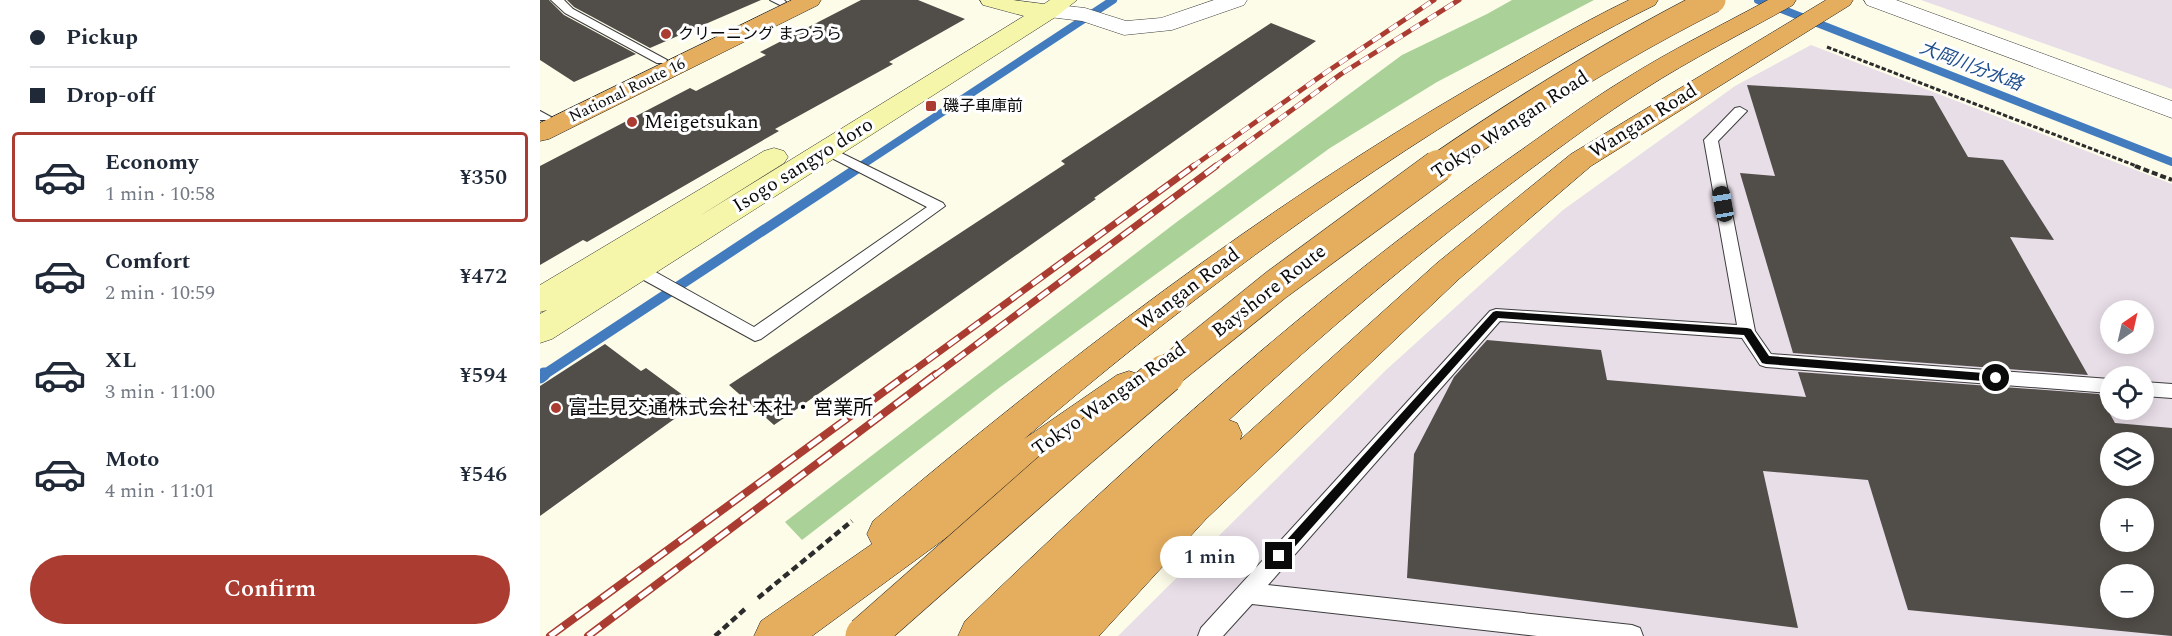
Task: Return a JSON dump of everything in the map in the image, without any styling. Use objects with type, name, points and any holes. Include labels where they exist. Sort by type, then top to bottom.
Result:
[{"type":"highway","name":"National Route 16","points":[[541,121],[810,0]]},
{"type":"highway","name":"Wangan Road","points":[[771,636],[949,479],[1086,367],[1213,269],[1399,141],[1600,23],[1647,0]]},
{"type":"highway","name":"Bayshore Route","points":[[865,636],[1019,497],[1291,272],[1520,109],[1617,51],[1713,0]]},
{"type":"highway","name":"Tokyo Wangan Road","points":[[776,636],[1289,271],[1525,112],[1621,54],[1722,0]]},
{"type":"highway","points":[[980,636],[1074,541],[1218,409],[1373,274],[1479,193],[1649,75],[1785,0]]},
{"type":"highway","points":[[1025,636],[1191,464],[1300,364],[1498,193],[1562,141],[1662,76],[1798,0]]},
{"type":"highway","name":"Wangan Road","points":[[1070,636],[1192,507],[1448,271],[1581,160],[1842,0]]},
{"type":"highway","name":"National Route 16","points":[[541,121],[780,1]]},
{"type":"street","points":[[991,0],[1041,4],[1124,28],[1164,25],[1236,0]]},
{"type":"street","points":[[1875,0],[2172,110]]},
{"type":"street","name":"Isogo sangyo doro","points":[[541,321],[637,269],[827,150],[1041,4]]},
{"type":"street","name":"Isogo sangyo doro","points":[[541,321],[1041,4]]},
{"type":"lane","points":[[557,0],[569,11],[661,60]]},
{"type":"lane","points":[[1740,111],[1711,140],[1747,332],[1766,360],[2100,385]]},
{"type":"lane","points":[[637,269],[755,335],[938,206],[827,150]]},
{"type":"lane","points":[[1209,636],[1496,315],[1747,332]]},
{"type":"lane","points":[[2154,390],[2172,391]]},
{"type":"lane","points":[[1247,593],[1632,636]]},
{"type":"path","points":[[1827,47],[2172,180]]},
{"type":"shaded area","points":[[1921,0],[2172,0],[2172,89]]},
{"type":"shaded area","points":[[1811,45],[2172,184],[2172,636],[1118,636],[1386,370],[1563,210],[1735,86]]},
{"type":"green space","points":[[1512,0],[1594,0],[1437,82],[1330,148],[999,388],[802,540],[785,522],[1178,221],[1402,55]]},
{"type":"building","points":[[540,0],[549,0],[564,15],[636,54],[574,82],[540,60]]},
{"type":"building","points":[[567,0],[761,0],[650,48],[574,7]]},
{"type":"building","points":[[861,0],[918,0],[965,19],[889,62],[893,64],[775,129],[779,131],[587,242],[583,240],[540,265],[540,166],[690,88],[696,91],[766,55],[760,52]]},
{"type":"building","points":[[1271,23],[1316,41],[774,425],[729,385],[1065,164],[1061,161]]},
{"type":"building","points":[[1747,85],[1933,96],[1968,157],[2003,160],[2054,240],[2010,237],[2088,375],[1793,353],[1740,173],[1775,176]]},
{"type":"building","points":[[1487,340],[1601,350],[1607,380],[1806,397],[1798,372],[2099,394],[2100,420],[2172,428],[2172,636],[1908,610],[1868,480],[1763,471],[1798,628],[1407,578],[1414,454],[1454,377]]},
{"type":"building","points":[[605,344],[641,371],[646,368],[695,404],[540,516],[540,386]]},
{"type":"waterway","points":[[859,167],[1113,0]]},
{"type":"waterway","name":"大岡川分水路","points":[[1758,0],[2172,162]]},
{"type":"waterway","points":[[542,376],[861,166]]},
{"type":"waterway","points":[[540,377],[544,374]]},
{"type":"railway","points":[[1192,167],[1434,0]]},
{"type":"railway","points":[[1214,167],[1341,74],[1459,0]]},
{"type":"railway","points":[[906,376],[1194,166]]},
{"type":"railway","points":[[934,376],[1216,166]]},
{"type":"railway","points":[[550,636],[908,374]]},
{"type":"railway","points":[[588,636],[936,374]]},
{"type":"place","name":"クリーニング まつうら","points":[[666,34]]},
{"type":"place","name":"磯子車庫前","points":[[931,106]]},
{"type":"place","name":"Meigetsukan","points":[[632,122]]},
{"type":"place","name":"富士見交通株式会社 本社・営業所","points":[[556,408]]},
{"type":"route","points":[[1279,556],[1496,315],[1747,332],[1766,360],[1996,378]]}]
